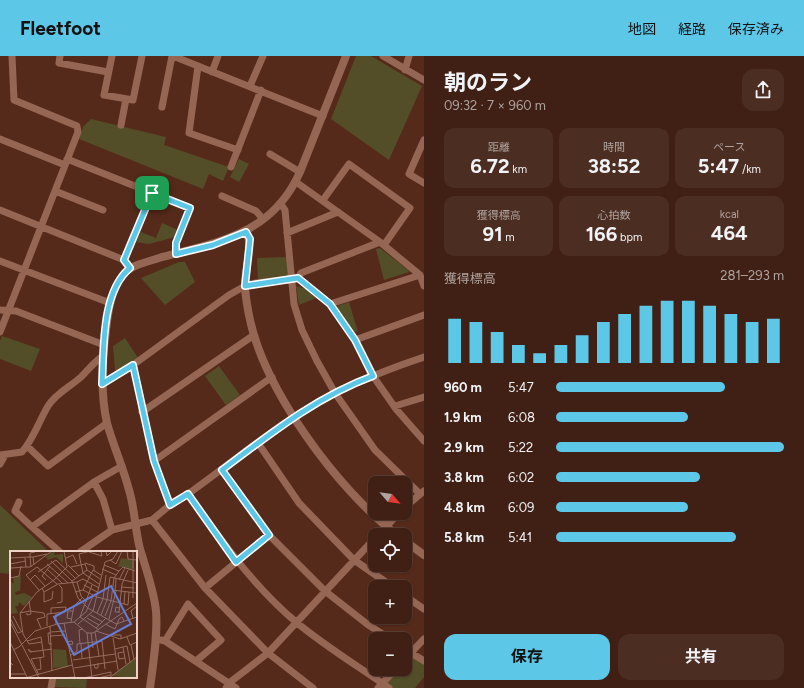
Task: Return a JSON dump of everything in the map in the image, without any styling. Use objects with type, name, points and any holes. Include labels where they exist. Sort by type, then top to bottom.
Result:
[{"type":"street","points":[[0,332],[78,132],[77,126],[14,100],[12,56]]},
{"type":"street","points":[[60,56],[59,62],[108,72]]},
{"type":"street","points":[[112,56],[104,95],[133,100],[142,56]]},
{"type":"street","points":[[162,107],[172,56],[324,116]]},
{"type":"street","points":[[212,72],[218,56]]},
{"type":"street","points":[[250,86],[263,56]]},
{"type":"street","points":[[150,688],[155,640],[156,612],[135,526],[130,492],[107,423],[102,384],[104,345],[110,303],[120,280],[130,268],[142,263],[213,245],[246,232],[280,204],[296,182],[324,116],[346,56]]},
{"type":"street","points":[[383,56],[424,80]]},
{"type":"street","points":[[405,70],[409,56]]},
{"type":"street","points":[[198,66],[189,133],[238,150]]},
{"type":"street","points":[[231,167],[261,90]]},
{"type":"street","points":[[121,125],[126,99]]},
{"type":"street","points":[[0,139],[190,208],[176,243],[176,254]]},
{"type":"street","points":[[424,140],[409,174],[424,183]]},
{"type":"street","points":[[270,154],[300,172]]},
{"type":"street","points":[[102,384],[133,365],[229,295],[245,286],[295,278],[301,273],[382,243],[410,208],[349,164],[323,200]]},
{"type":"street","points":[[296,182],[382,243],[420,275],[424,286]]},
{"type":"street","points":[[55,191],[103,210]]},
{"type":"street","points":[[124,260],[152,193]]},
{"type":"street","points":[[222,196],[255,208],[263,219]]},
{"type":"street","points":[[280,204],[285,210],[287,233],[295,278],[294,304],[302,330],[335,393],[375,450],[422,492],[412,501]]},
{"type":"street","points":[[0,210],[124,260],[130,268]]},
{"type":"street","points":[[287,233],[338,212]]},
{"type":"street","points":[[246,232],[250,239],[245,286],[249,315],[254,335],[272,377],[294,417],[318,451],[350,492],[388,528]]},
{"type":"street","points":[[0,261],[110,303]]},
{"type":"street","points":[[330,304],[420,275]]},
{"type":"street","points":[[295,278],[330,304],[355,340],[373,376],[395,406],[423,438]]},
{"type":"street","points":[[0,310],[16,310],[104,345]]},
{"type":"street","points":[[355,340],[424,315]]},
{"type":"street","points":[[142,412],[254,335]]},
{"type":"street","points":[[0,464],[2,455],[22,452],[28,446],[48,406],[54,398],[80,378],[96,361],[103,356]]},
{"type":"street","points":[[81,551],[112,530],[135,526],[152,520],[170,505],[222,470],[294,417],[335,393],[388,368],[424,357]]},
{"type":"street","points":[[133,365],[142,412],[154,461],[170,505]]},
{"type":"street","points":[[154,461],[272,377]]},
{"type":"street","points":[[395,406],[424,398]]},
{"type":"street","points":[[28,446],[48,466],[107,423]]},
{"type":"street","points":[[258,443],[299,503],[354,560],[383,580]]},
{"type":"street","points":[[32,527],[94,482],[122,466]]},
{"type":"street","points":[[222,470],[269,535],[325,591],[379,632]]},
{"type":"street","points":[[94,482],[103,499],[112,530]]},
{"type":"street","points":[[188,494],[236,562],[296,622],[380,686],[389,688]]},
{"type":"street","points":[[19,502],[15,511],[59,551]]},
{"type":"street","points":[[152,520],[205,588],[268,653],[313,688]]},
{"type":"street","points":[[386,526],[392,520]]},
{"type":"street","points":[[205,588],[269,535]]},
{"type":"street","points":[[227,686],[268,653],[368,545]]},
{"type":"street","points":[[412,546],[423,553]]},
{"type":"street","points":[[412,601],[424,609]]},
{"type":"street","points":[[165,641],[188,604],[221,640],[196,662]]},
{"type":"street","points":[[412,647],[424,639]]},
{"type":"street","points":[[155,640],[165,641],[196,662],[227,686],[236,688]]},
{"type":"street","points":[[412,653],[424,662]]},
{"type":"street","points":[[380,686],[389,676]]},
{"type":"street","points":[[51,688],[52,678]]},
{"type":"shaded area","points":[[356,56],[371,56],[422,86],[389,160],[331,119]]},
{"type":"shaded area","points":[[91,119],[166,137],[164,145],[229,167],[223,181],[209,174],[203,189],[79,139],[83,127]]},
{"type":"shaded area","points":[[239,159],[249,164],[239,182],[230,177]]},
{"type":"shaded area","points":[[162,223],[178,230],[175,237],[149,244],[136,242],[141,232],[156,238]]},
{"type":"shaded area","points":[[380,248],[409,272],[384,280],[376,249]]},
{"type":"shaded area","points":[[287,257],[288,277],[258,281],[257,258]]},
{"type":"shaded area","points":[[179,262],[185,262],[195,282],[165,305],[141,278]]},
{"type":"shaded area","points":[[296,286],[306,289],[316,298],[299,305]]},
{"type":"shaded area","points":[[349,302],[358,332],[353,331],[337,309],[338,306]]},
{"type":"shaded area","points":[[2,336],[40,349],[31,371],[0,359],[0,341]]},
{"type":"shaded area","points":[[125,338],[138,358],[119,371],[115,370],[113,346]]},
{"type":"shaded area","points":[[219,366],[240,395],[226,405],[205,376]]},
{"type":"shaded area","points":[[0,505],[48,551],[10,551],[10,574],[0,573]]},
{"type":"shaded area","points":[[412,657],[424,665],[424,677],[415,688],[393,688],[387,683],[394,676],[412,676]]},
{"type":"shaded area","points":[[55,678],[87,678],[86,688],[54,687]]},
{"type":"route","points":[[152,193],[190,208],[176,243],[176,254],[213,245],[246,232],[250,239],[246,264],[245,286],[256,283],[298,278],[330,304],[355,340],[373,376],[335,393],[294,417],[222,470],[269,535],[236,562],[188,494],[170,505],[154,461],[142,412],[133,365],[102,384],[104,345],[110,303],[116,286],[123,275],[130,268],[124,260],[152,193]]}]
